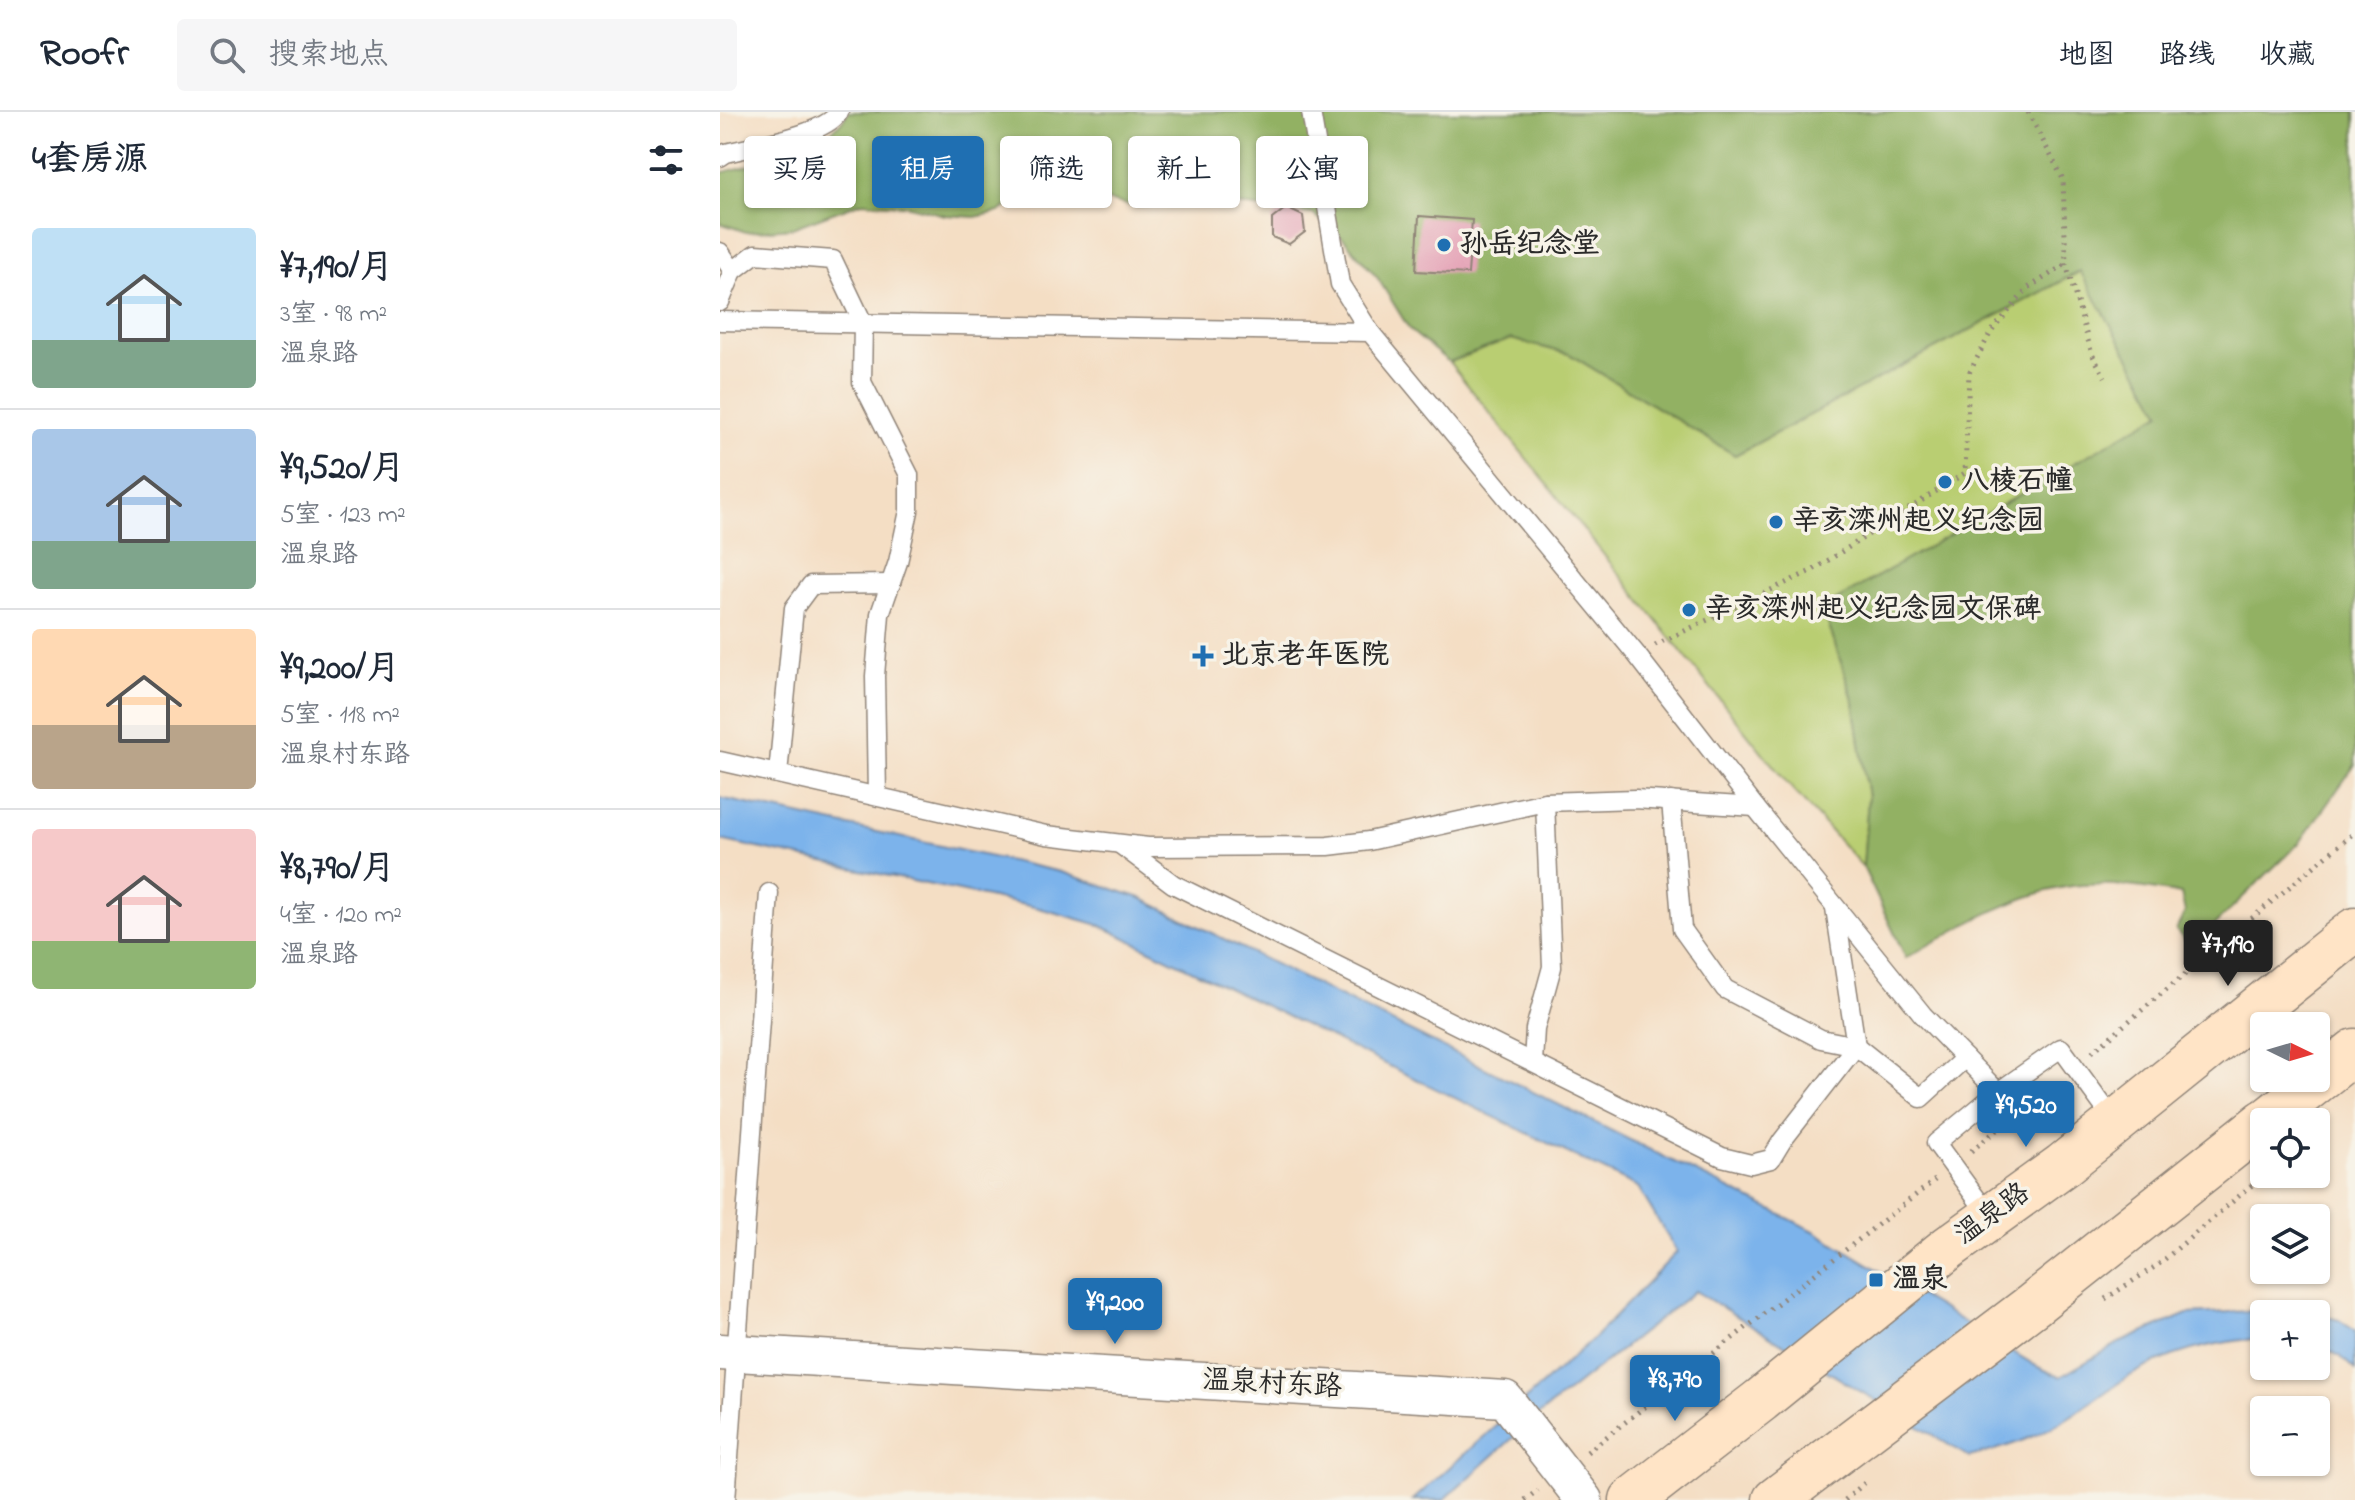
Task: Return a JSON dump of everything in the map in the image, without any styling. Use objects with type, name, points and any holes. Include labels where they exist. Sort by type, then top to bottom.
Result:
[{"type":"main road","name":"温泉路","points":[[1632,1500],[1948,1248],[2063,1165],[2355,930]]},
{"type":"main road","points":[[2282,1108],[2355,1051]]},
{"type":"main road","points":[[1775,1500],[1840,1485],[2033,1305],[2250,1133]]},
{"type":"street","name":"温泉村东路","points":[[728,1352],[1505,1399],[1584,1500]]},
{"type":"lane","points":[[720,157],[817,130],[839,112]]},
{"type":"lane","points":[[1311,112],[1340,284],[1370,332],[1636,654],[1923,1015],[1998,1092]]},
{"type":"lane","points":[[720,252],[733,271]]},
{"type":"lane","points":[[720,302],[733,271],[755,254],[833,260],[863,323],[862,382],[909,475],[909,511],[891,584],[880,614],[875,676],[877,796]]},
{"type":"lane","points":[[720,321],[1370,332]]},
{"type":"lane","points":[[778,774],[794,608],[811,585],[891,584]]},
{"type":"lane","points":[[720,761],[1046,835],[1148,847],[1328,846],[1369,841],[1545,802],[1635,799],[1755,807]]},
{"type":"lane","points":[[1671,801],[1682,929],[1725,989],[1821,1039],[1856,1046],[1921,1098],[1965,1058]]},
{"type":"lane","points":[[1533,1062],[1535,1029],[1552,967],[1545,802]]},
{"type":"lane","points":[[1118,843],[1173,884],[1722,1157],[1751,1164],[1771,1159],[1856,1046],[1834,905]]},
{"type":"lane","points":[[726,1500],[728,1352],[769,893]]},
{"type":"lane","points":[[1990,1217],[1936,1143],[1998,1092],[2061,1048],[2115,1122]]},
{"type":"path","points":[[2028,112],[2063,179],[2066,264],[2092,354],[2105,377]]},
{"type":"path","points":[[1636,654],[1813,570],[1965,473],[1969,373],[1991,332],[2028,288],[2066,264]]},
{"type":"path","points":[[1525,1500],[1953,1166],[2355,832]]},
{"type":"path","points":[[2096,1305],[2159,1264],[2250,1187]]},
{"type":"green space","points":[[848,112],[2355,112],[2355,765],[2300,842],[2191,947],[2176,930],[2185,912],[2181,894],[2132,886],[2082,885],[2060,888],[2014,902],[1968,923],[1906,958],[1863,867],[1868,797],[1854,702],[1823,608],[2161,413],[2080,271],[1735,455],[1569,354],[1511,339],[1449,362],[1410,330],[1377,277],[1344,239],[1313,214],[1264,208],[1368,208],[1368,136],[1256,136],[1256,207],[1240,206],[1240,136],[1128,136],[1128,205],[1112,201],[1112,136],[1000,136],[1000,208],[1005,208],[975,217],[945,215],[917,208],[984,208],[984,136],[872,136],[872,203],[856,204],[856,136],[825,136],[839,125]]},
{"type":"green space","points":[[744,167],[744,208],[846,208],[792,228],[746,232],[720,223],[720,173]]},
{"type":"green space","name":"辛亥滦州起义纪念园","points":[[2081,271],[2162,413],[1823,608],[1854,702],[1868,797],[1863,867],[1787,783],[1449,362],[1511,339],[1569,354],[1735,455]]},
{"type":"water","points":[[720,798],[1061,872],[1141,898],[1814,1231],[2038,1367],[2060,1377],[2119,1343],[2187,1314],[2250,1311],[2250,1340],[2211,1345],[2160,1361],[2128,1377],[2043,1432],[1969,1457],[1695,1291],[1536,1417],[1444,1500],[1413,1500],[1595,1337],[1677,1252],[1638,1187],[1099,925],[1039,908],[720,840]]},
{"type":"water","points":[[2330,1318],[2355,1331],[2355,1370],[2330,1351]]},
{"type":"building","points":[[1286,208],[1303,216],[1305,232],[1289,244],[1272,237],[1272,219]]},
{"type":"building","name":"孙岳纪念堂","points":[[1419,216],[1472,220],[1468,274],[1416,271]]},
{"type":"place","name":"孙岳纪念堂","points":[[1444,245]]},
{"type":"place","name":"八棱石幢","points":[[1945,482]]},
{"type":"place","name":"辛亥滦州起义纪念园","points":[[1776,522]]},
{"type":"place","name":"辛亥滦州起义纪念园文保碑","points":[[1689,610]]},
{"type":"place","name":"北京老年医院","points":[[1203,656]]},
{"type":"place","name":"温泉","points":[[1876,1280]]}]
